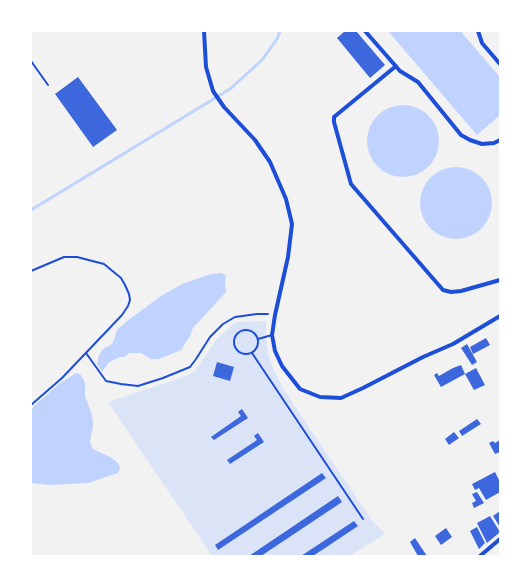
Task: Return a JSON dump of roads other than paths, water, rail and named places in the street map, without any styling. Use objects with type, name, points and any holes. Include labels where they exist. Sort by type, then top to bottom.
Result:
[{"type":"street","points":[[204,31],[206,67],[213,91],[224,107],[259,145],[270,162],[286,199],[292,224],[288,257],[275,314],[272,336],[275,351],[282,366],[300,389],[320,397],[340,398],[363,388],[423,357],[453,344],[500,316]]},
{"type":"street","points":[[365,31],[400,71],[418,82],[461,134],[470,140],[482,144],[494,143],[500,140]]},
{"type":"street","points":[[478,31],[482,43],[500,64]]},
{"type":"street","points":[[396,66],[334,117],[334,122],[351,184],[443,290],[451,292],[460,291],[500,280]]},
{"type":"street","points":[[480,556],[500,539]]},
{"type":"lane","points":[[31,61],[48,85]]},
{"type":"lane","points":[[242,330],[250,330],[257,335],[258,339],[257,347],[252,353],[244,354],[237,350],[234,342],[236,335],[242,330]]},
{"type":"lane","points":[[258,339],[272,336]]},
{"type":"lane","points":[[252,353],[363,519]]},
{"type":"water","points":[[388,31],[464,31],[462,33],[500,77],[500,115],[477,135]]},
{"type":"water","points":[[396,105],[410,105],[417,107],[429,115],[437,127],[439,141],[437,155],[429,167],[417,175],[410,177],[396,177],[389,175],[377,167],[369,155],[367,148],[367,134],[369,127],[377,115],[389,107]]},
{"type":"water","points":[[449,167],[463,167],[470,169],[482,177],[490,189],[492,203],[490,217],[482,229],[470,237],[463,239],[449,239],[442,237],[430,229],[422,217],[420,210],[420,196],[422,189],[430,177],[442,169]]},
{"type":"water","points":[[222,273],[226,276],[226,292],[193,328],[181,350],[159,359],[151,359],[141,353],[129,353],[124,357],[120,357],[109,362],[102,372],[97,364],[99,355],[103,349],[112,344],[117,330],[127,321],[161,296],[182,284],[211,274]]},
{"type":"water","points":[[76,373],[81,375],[85,383],[85,396],[92,415],[93,425],[90,442],[93,449],[112,458],[119,464],[120,469],[118,473],[88,483],[50,485],[31,483],[31,411],[34,406],[59,384]]},
{"type":"waterway","points":[[31,210],[230,89],[262,60],[277,39],[280,31]]}]
